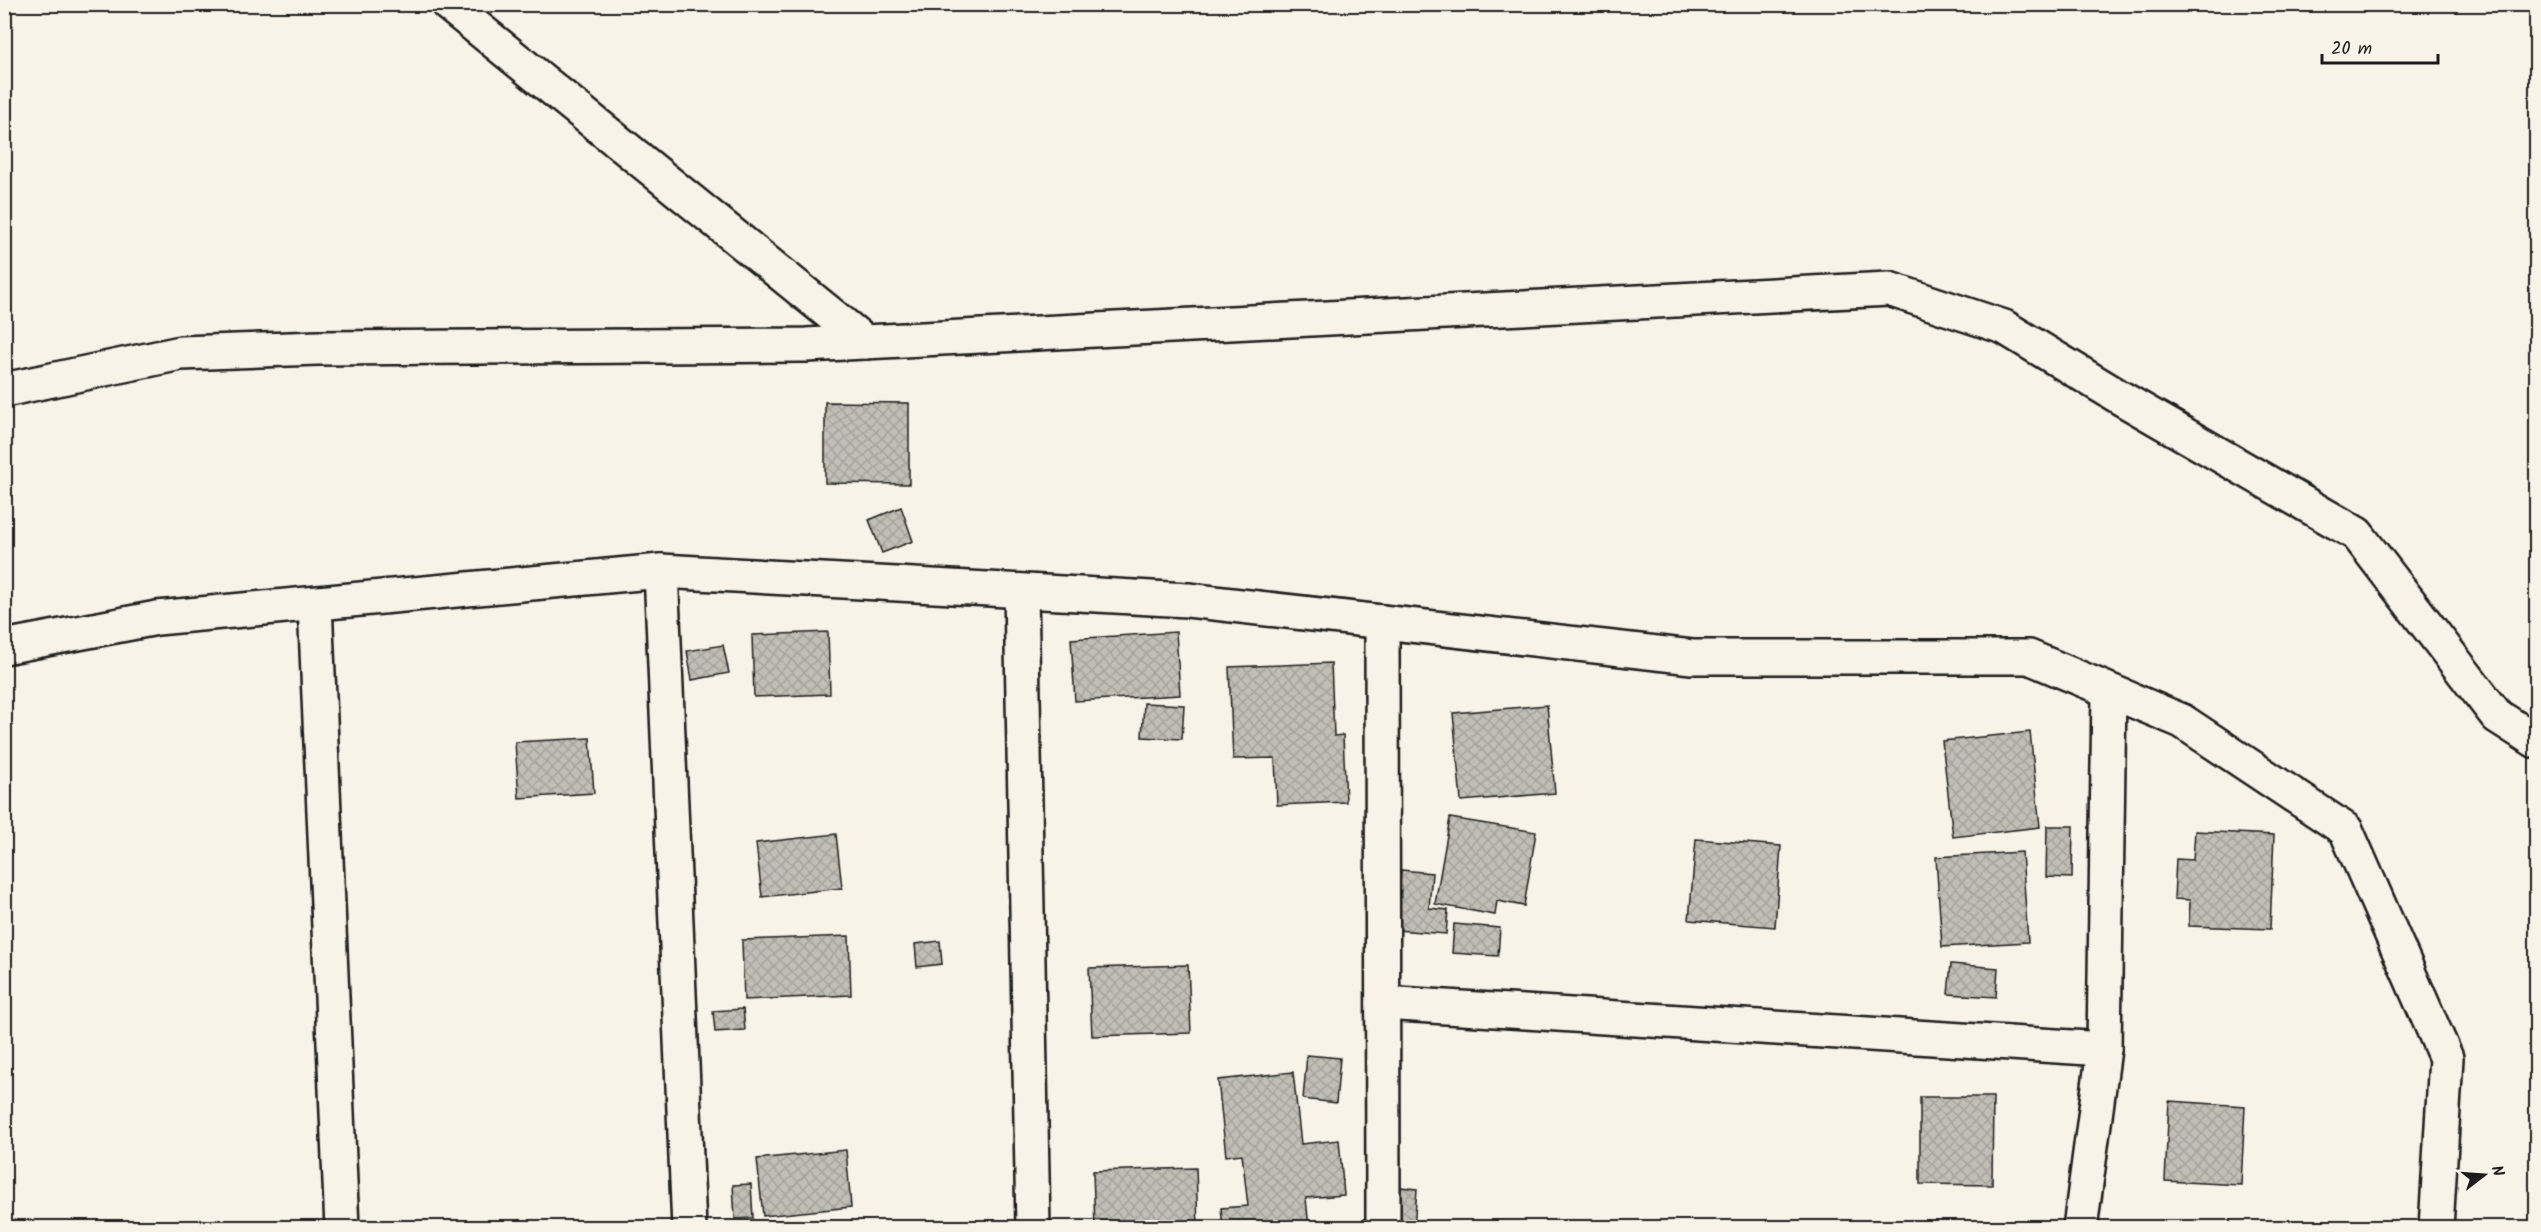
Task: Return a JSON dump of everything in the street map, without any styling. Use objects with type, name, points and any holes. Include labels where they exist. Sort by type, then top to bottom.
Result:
[{"type":"street","points":[[448,4],[865,342]]},
{"type":"street","points":[[4,390],[182,353],[318,348],[783,345],[865,342],[1889,289],[2004,327],[2181,433],[2357,534],[2497,716],[2536,741]]},
{"type":"street","points":[[661,571],[689,1227]]},
{"type":"street","points":[[4,646],[157,618],[661,571],[1188,600],[1692,657],[2029,657],[2182,721],[2346,830],[2446,1058],[2436,1227]]},
{"type":"street","points":[[1021,591],[1033,1227]]},
{"type":"street","points":[[315,604],[342,1227]]},
{"type":"street","points":[[1382,622],[1383,1227]]},
{"type":"street","points":[[2080,1227],[2104,1049],[2109,691]]},
{"type":"street","points":[[1383,1003],[2104,1049]]},
{"type":"building","points":[[825,402],[909,403],[909,484],[825,483]]},
{"type":"building","points":[[901,507],[913,541],[882,553],[869,520]]},
{"type":"building","points":[[828,632],[830,694],[754,697],[752,635]]},
{"type":"building","points":[[1176,632],[1180,695],[1075,701],[1071,639]]},
{"type":"building","points":[[723,645],[729,673],[692,680],[687,651]]},
{"type":"building","points":[[1331,663],[1334,736],[1343,735],[1346,802],[1277,805],[1275,758],[1233,759],[1229,667]]},
{"type":"building","points":[[1144,703],[1184,705],[1182,739],[1142,737]]},
{"type":"building","points":[[1547,705],[1555,793],[1461,801],[1453,713]]},
{"type":"building","points":[[2030,732],[2040,827],[1953,837],[1942,741]]},
{"type":"building","points":[[590,738],[594,793],[519,798],[515,742]]},
{"type":"building","points":[[1450,818],[1536,832],[1524,906],[1497,901],[1495,915],[1435,904]]},
{"type":"building","points":[[2047,826],[2073,826],[2072,878],[2046,877]]},
{"type":"building","points":[[2195,831],[2274,835],[2270,929],[2189,926],[2190,900],[2174,899],[2176,859],[2193,860]]},
{"type":"building","points":[[836,834],[842,888],[762,897],[756,843]]},
{"type":"building","points":[[1696,839],[1781,846],[1775,927],[1689,920]]},
{"type":"building","points":[[2022,852],[2028,942],[1942,947],[1936,857]]},
{"type":"building","points":[[1401,870],[1432,873],[1429,908],[1448,910],[1446,934],[1397,930]]},
{"type":"building","points":[[1454,924],[1500,928],[1498,956],[1452,953]]},
{"type":"building","points":[[849,936],[851,995],[744,1000],[742,940]]},
{"type":"building","points":[[940,941],[942,964],[917,967],[915,944]]},
{"type":"building","points":[[1951,964],[1998,968],[1996,997],[1948,994]]},
{"type":"building","points":[[1188,965],[1191,1033],[1092,1036],[1089,968]]},
{"type":"building","points":[[743,1009],[745,1030],[715,1032],[713,1011]]},
{"type":"building","points":[[2536,1012],[2536,1102],[2531,1103],[2529,1013]]},
{"type":"building","points":[[1307,1055],[1340,1058],[1336,1103],[1303,1099]]},
{"type":"building","points":[[1293,1072],[1301,1144],[1339,1140],[1344,1195],[1306,1198],[1309,1228],[1223,1228],[1221,1208],[1248,1206],[1242,1154],[1226,1156],[1218,1080]]},
{"type":"building","points":[[1920,1097],[1993,1097],[1992,1185],[1920,1184]]},
{"type":"building","points":[[2169,1101],[2245,1106],[2241,1185],[2165,1181]]},
{"type":"building","points":[[846,1150],[851,1207],[763,1216],[757,1159]]},
{"type":"building","points":[[1196,1168],[1198,1228],[1095,1228],[1093,1171]]},
{"type":"building","points":[[751,1184],[753,1218],[735,1219],[733,1185]]},
{"type":"building","points":[[1393,1186],[1417,1189],[1414,1228],[1389,1228]]}]
